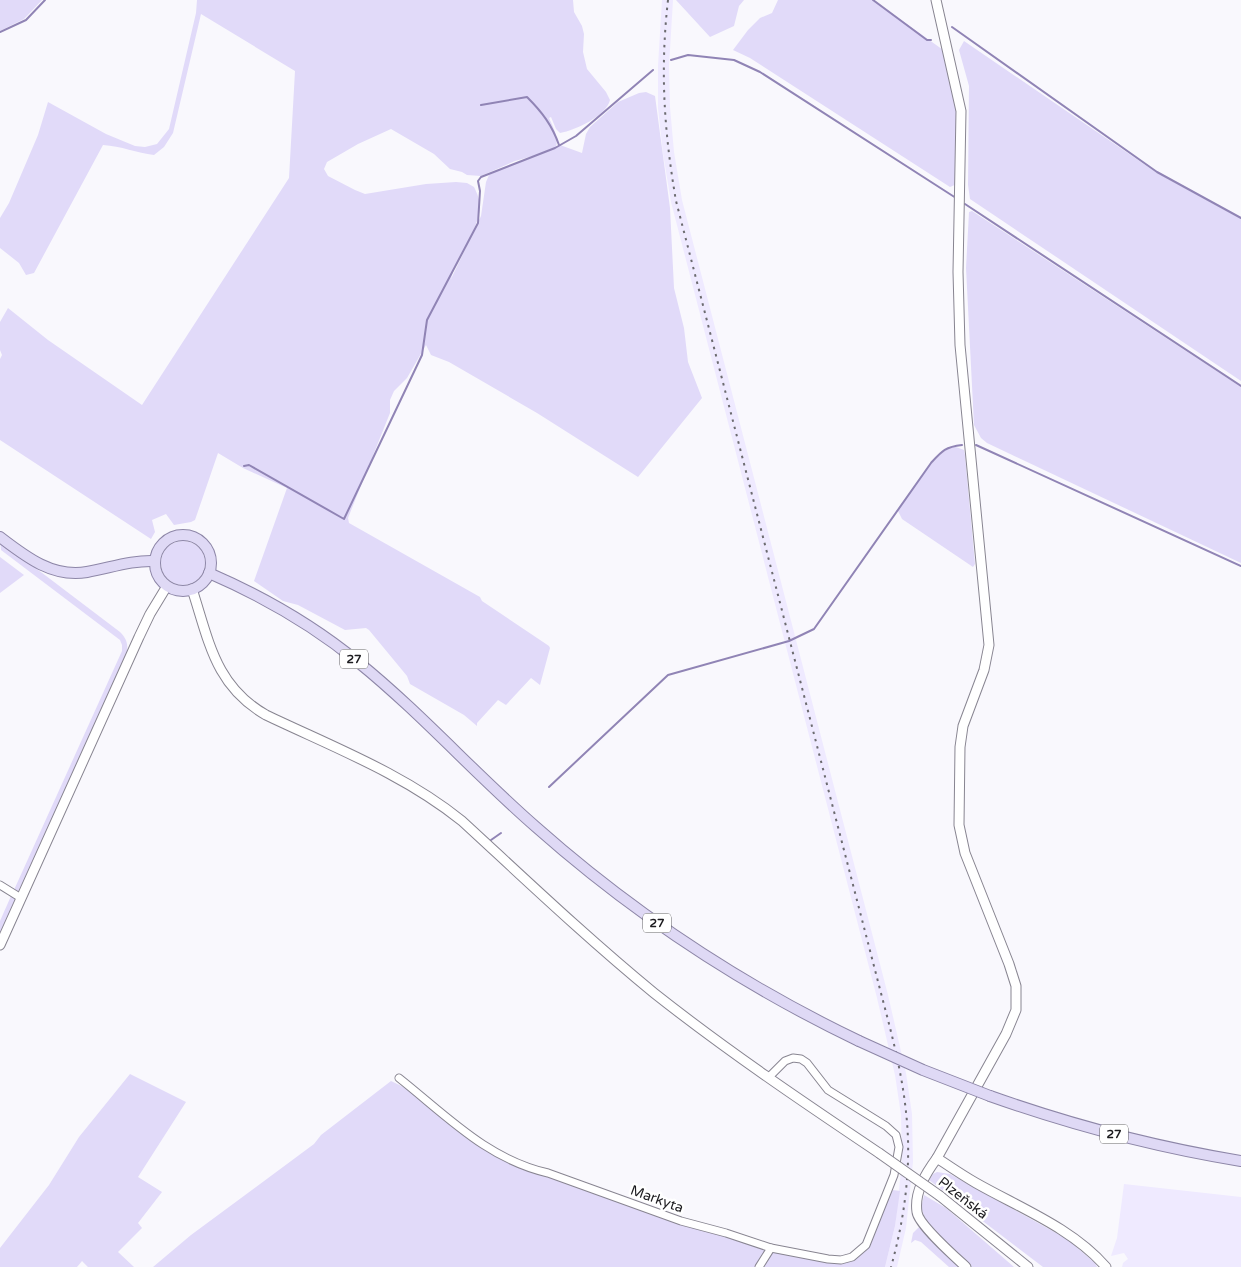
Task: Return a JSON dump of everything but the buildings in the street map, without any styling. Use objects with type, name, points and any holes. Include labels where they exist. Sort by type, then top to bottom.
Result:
[{"type":"main road","points":[[936,0],[961,111],[958,272],[960,345],[988,645],[984,670],[963,726],[960,747],[959,825],[964,853],[1010,964],[1016,986],[1016,1010],[1006,1034],[923,1180],[919,1193],[916,1212],[921,1222],[966,1267]]},
{"type":"main road","points":[[180,535],[191,536],[202,542],[209,551],[211,562],[209,573],[201,584],[192,589],[179,590],[167,586],[158,575],[155,561],[158,550],[168,539],[180,535]]},
{"type":"main road","points":[[0,537],[36,562],[61,572],[81,573],[128,562],[155,561]]},
{"type":"main road","name":"27","points":[[209,573],[280,608],[357,661],[537,829],[652,920],[756,986],[824,1024],[923,1070],[990,1096],[1046,1115],[1119,1136],[1241,1161]]},
{"type":"main road","points":[[0,945],[139,638],[167,586]]},
{"type":"main road","name":"Plzeňská","points":[[192,589],[217,664],[228,682],[248,703],[266,715],[412,785],[443,806],[622,967],[687,1018],[940,1196],[1028,1267]]},
{"type":"main road","points":[[936,1158],[975,1183],[1067,1234],[1088,1250],[1105,1267]]},
{"type":"street","points":[[0,885],[21,898]]},
{"type":"street","name":"Markyta","points":[[400,1078],[468,1135],[508,1160],[527,1168],[548,1173],[681,1221],[771,1248],[828,1259],[841,1260],[852,1257],[859,1253],[866,1245],[890,1185],[899,1147],[896,1135],[892,1130],[828,1090],[807,1063],[801,1059],[794,1058],[784,1061],[769,1077]]},
{"type":"street","points":[[759,1267],[771,1248]]},
{"type":"shaded area","points":[[0,0],[42,0],[24,19],[0,31]]},
{"type":"shaded area","points":[[197,0],[573,0],[574,12],[584,34],[583,52],[587,69],[606,92],[610,100],[597,117],[567,131],[560,133],[556,129],[551,117],[549,118],[556,136],[556,147],[560,145],[582,153],[586,134],[590,127],[618,102],[639,93],[646,92],[655,96],[670,208],[674,288],[684,328],[688,362],[702,398],[638,477],[537,413],[449,362],[431,355],[426,345],[407,378],[394,391],[390,400],[390,413],[348,518],[349,523],[480,597],[482,601],[549,646],[540,685],[531,678],[506,705],[498,700],[477,723],[477,726],[464,715],[410,684],[407,676],[366,628],[345,630],[298,605],[283,601],[254,581],[287,488],[243,468],[218,453],[195,520],[174,525],[166,514],[152,520],[155,532],[151,539],[0,440],[0,359],[2,355],[0,350],[0,322],[8,308],[48,340],[142,405],[289,178],[295,71],[201,14],[173,133],[164,147],[154,155],[103,145],[34,273],[26,275],[19,263],[0,248],[0,218],[9,203],[38,135],[48,102],[106,134],[135,146],[145,147],[157,144],[169,129],[196,13]],"holes":[[[391,129],[434,154],[450,169],[467,175],[481,176],[515,161],[540,154],[489,175],[486,182],[481,216],[451,279],[479,215],[480,206],[474,187],[467,183],[456,182],[426,184],[365,194],[328,176],[324,169],[327,162],[358,144]]]},
{"type":"shaded area","points":[[662,0],[673,0],[669,66],[670,107],[674,152],[682,200],[888,995],[906,1073],[912,1114],[913,1162],[906,1228],[897,1267],[885,1267],[895,1226],[902,1162],[901,1115],[895,1075],[877,998],[671,202],[658,108],[658,66]]},
{"type":"shaded area","points":[[676,0],[744,0],[739,6],[734,26],[710,37]]},
{"type":"shaded area","points":[[778,0],[873,0],[946,52],[956,101],[957,184],[950,187],[750,58],[733,50],[760,18],[772,13]]},
{"type":"shaded area","points":[[964,41],[1157,173],[1241,219],[1241,381],[970,199],[968,185],[969,86],[959,50]]},
{"type":"shaded area","points":[[972,211],[1241,387],[1241,563],[987,443],[981,438],[974,425],[966,268],[969,212]]},
{"type":"shaded area","points":[[950,447],[964,450],[965,455],[975,564],[973,567],[902,519],[898,511],[929,467]]},
{"type":"shaded area","points":[[0,541],[120,632],[126,639],[127,647],[127,654],[19,892],[14,890],[122,651],[122,645],[120,640],[1,550]]},
{"type":"shaded area","points":[[179,541],[187,541],[199,547],[205,563],[199,579],[187,585],[179,585],[167,579],[161,567],[161,559],[167,547]]},
{"type":"shaded area","points":[[0,557],[24,575],[0,593]]},
{"type":"shaded area","points":[[11,896],[16,899],[0,934],[0,921]]},
{"type":"shaded area","points":[[130,1074],[186,1102],[138,1177],[162,1192],[138,1223],[142,1228],[118,1252],[134,1267],[88,1267],[82,1261],[77,1267],[0,1267],[0,1248],[49,1185],[79,1137]]},
{"type":"shaded area","points":[[391,1081],[422,1096],[497,1154],[681,1221],[837,1262],[853,1260],[864,1251],[880,1213],[893,1190],[900,1191],[895,1226],[885,1267],[153,1267],[191,1235],[314,1144],[321,1135]]},
{"type":"shaded area","points":[[937,1172],[950,1174],[1067,1239],[1095,1263],[1097,1267],[1043,1267],[929,1180]]},
{"type":"shaded area","points":[[1124,1184],[1241,1197],[1241,1267],[1122,1267],[1123,1263],[1128,1259],[1124,1253],[1111,1256],[1117,1238]]},
{"type":"shaded area","points":[[924,1195],[946,1208],[1014,1267],[971,1267],[943,1241],[925,1218],[922,1210]]},
{"type":"shaded area","points":[[919,1227],[961,1267],[949,1267],[921,1242],[915,1240],[911,1243],[913,1233]]},
{"type":"waterway","points":[[0,32],[26,20],[45,0]]},
{"type":"waterway","points":[[873,0],[927,40],[931,40]]},
{"type":"waterway","points":[[952,27],[1157,172],[1241,218]]},
{"type":"waterway","points":[[671,60],[688,55],[734,60],[760,72],[956,198]]},
{"type":"waterway","points":[[244,466],[249,465],[344,519],[422,355],[427,320],[478,223],[480,191],[478,181],[481,177],[555,148],[576,136],[653,70]]},
{"type":"waterway","points":[[481,105],[527,97],[546,119],[559,145]]},
{"type":"waterway","points":[[965,204],[1241,386]]},
{"type":"waterway","points":[[549,787],[668,675],[789,641],[814,629],[931,463],[944,450],[962,445]]},
{"type":"waterway","points":[[976,445],[1241,566]]},
{"type":"waterway","points":[[491,840],[501,833]]},
{"type":"railway","points":[[668,0],[664,51],[664,100],[676,201],[889,1026],[902,1083],[908,1132],[908,1171],[900,1229],[891,1267]]}]
